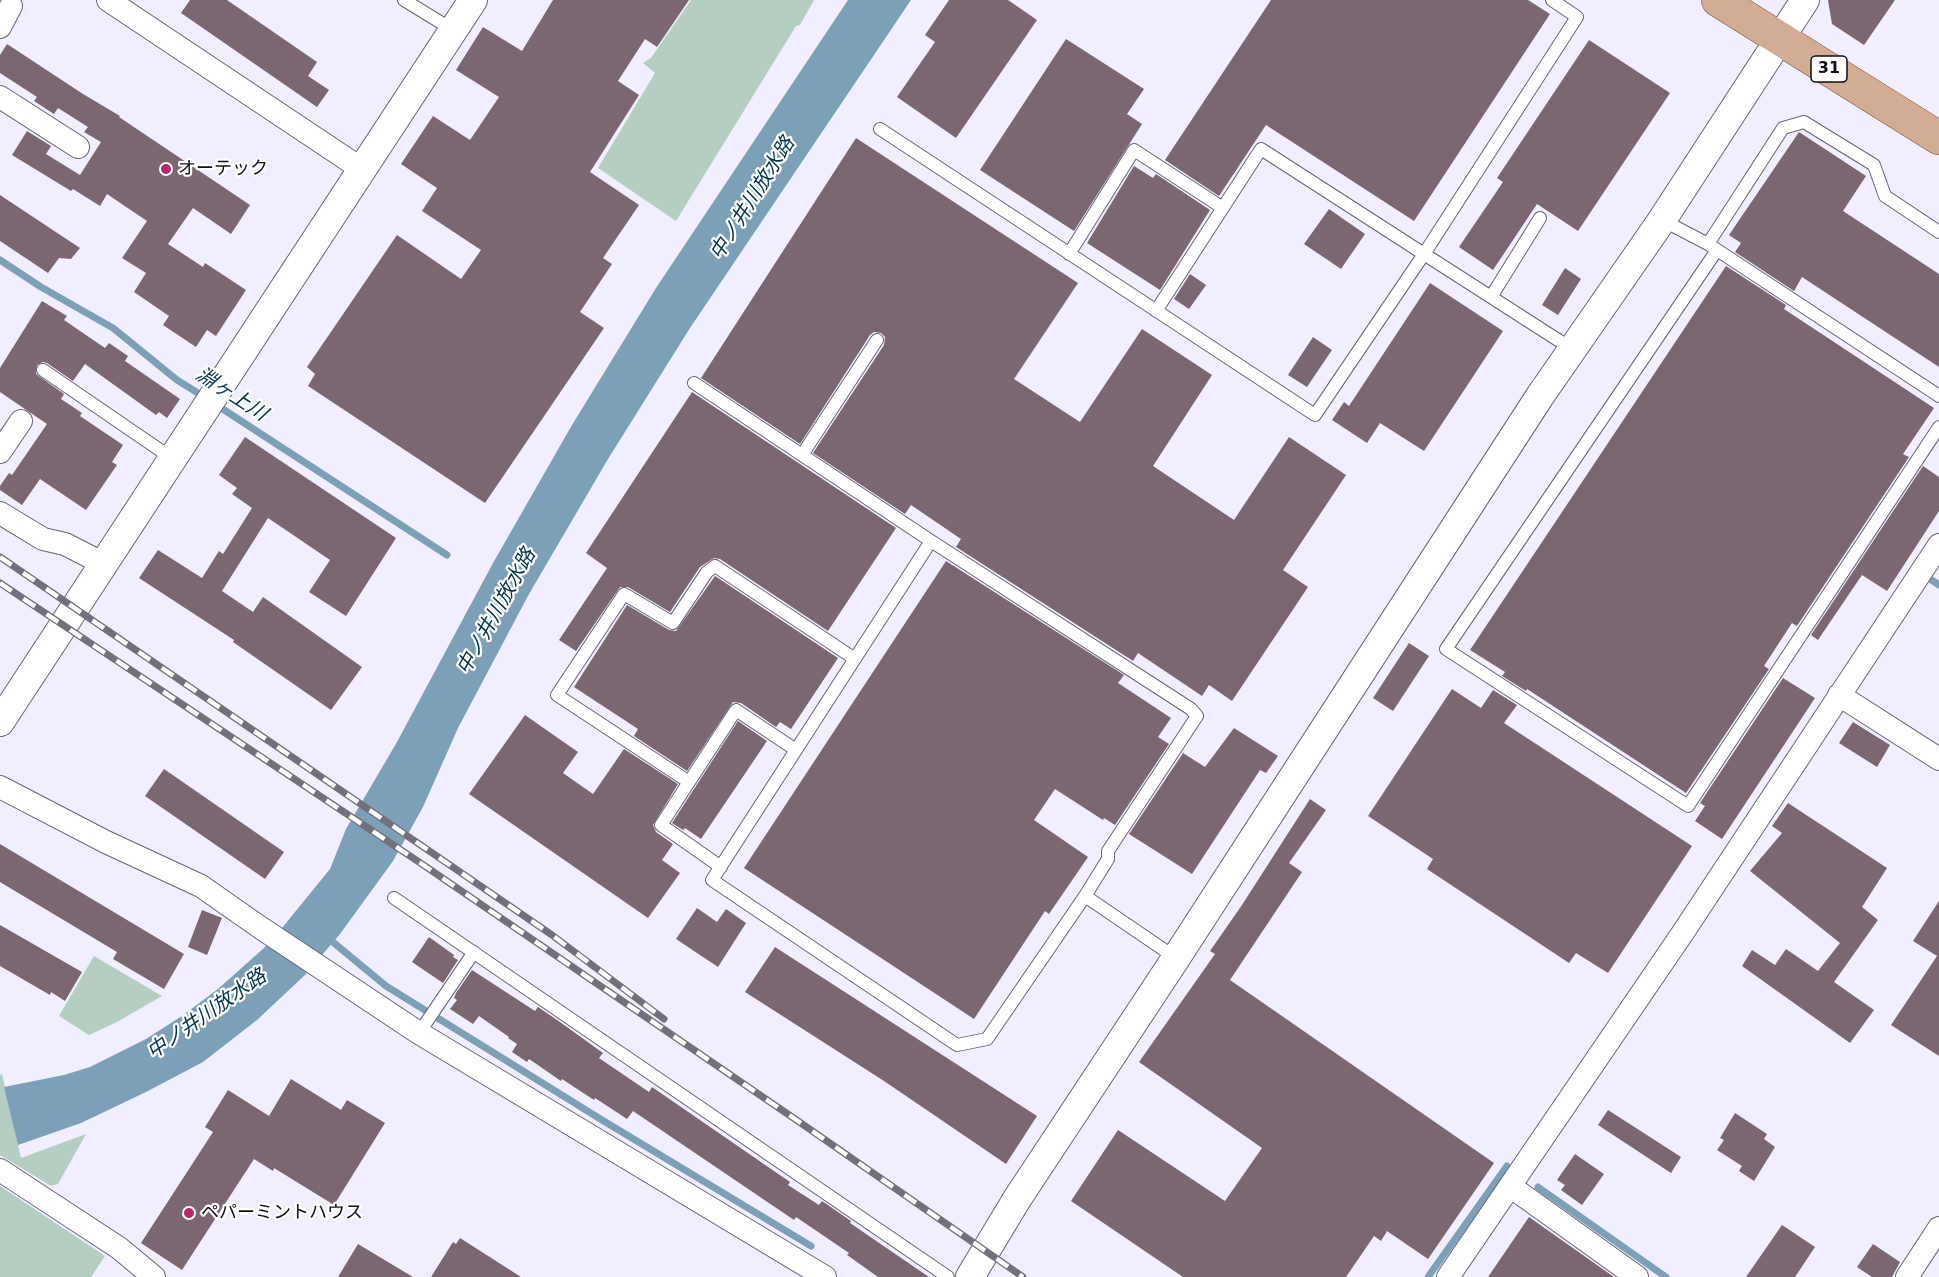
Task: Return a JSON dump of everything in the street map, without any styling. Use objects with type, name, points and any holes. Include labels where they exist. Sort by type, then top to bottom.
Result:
[{"type":"main road","name":"31","points":[[1718,0],[1939,138]]},
{"type":"street","points":[[108,0],[132,7],[363,170]]},
{"type":"street","points":[[0,722],[473,0]]},
{"type":"street","points":[[970,1277],[1024,1190],[1572,349],[1662,220],[1805,0]]},
{"type":"street","points":[[0,27],[10,2]]},
{"type":"street","points":[[0,97],[78,147]]},
{"type":"street","points":[[0,452],[21,421]]},
{"type":"street","points":[[0,513],[43,540],[64,544],[104,564]]},
{"type":"street","points":[[1448,1277],[1682,934],[1939,545]]},
{"type":"street","points":[[1839,695],[1939,759]]},
{"type":"street","points":[[0,787],[106,842],[201,886],[419,1033],[825,1277]]},
{"type":"street","points":[[0,1170],[119,1248],[154,1277]]},
{"type":"street","points":[[1510,1186],[1637,1277]]},
{"type":"street","points":[[1908,1277],[1939,1228]]},
{"type":"lane","points":[[880,129],[1315,415],[1424,254],[1577,17],[1552,0]]},
{"type":"lane","points":[[408,1],[453,30]]},
{"type":"lane","points":[[1939,232],[1885,196],[1874,165],[1804,122],[1783,128],[1713,247],[1446,649],[1688,806],[1939,427]]},
{"type":"lane","points":[[1156,311],[1261,149],[1572,349]]},
{"type":"lane","points":[[1069,254],[1134,150],[1223,208]]},
{"type":"lane","points":[[1491,297],[1540,218]]},
{"type":"lane","points":[[1662,220],[1713,247],[1939,396]]},
{"type":"lane","points":[[802,455],[877,340]]},
{"type":"lane","points":[[43,370],[173,459]]},
{"type":"lane","points":[[694,383],[1191,709],[1197,716],[1108,851],[1108,859],[1084,897],[987,1039],[957,1045],[712,880],[932,541]]},
{"type":"lane","points":[[689,782],[557,695],[624,594],[672,623],[706,572],[714,566],[855,659]]},
{"type":"lane","points":[[721,867],[661,825],[736,710],[796,750]]},
{"type":"lane","points":[[1084,897],[1176,958]]},
{"type":"lane","points":[[394,898],[948,1277]]},
{"type":"lane","points":[[419,1033],[474,952]]},
{"type":"green space","points":[[691,0],[814,0],[676,221],[598,168],[655,73],[643,63],[651,58]]},
{"type":"green space","points":[[94,956],[162,996],[89,1035],[59,1016]]},
{"type":"green space","points":[[2,1074],[21,1158],[86,1134],[58,1184],[51,1186],[0,1155],[0,1075]]},
{"type":"green space","points":[[0,1186],[105,1256],[91,1277],[0,1277]]},
{"type":"water","name":"中ノ井川放水路","points":[[848,0],[911,0],[690,328],[608,459],[529,594],[458,728],[423,807],[393,861],[340,934],[305,975],[257,1020],[203,1062],[81,1123],[18,1145],[4,1087],[64,1075],[90,1067],[146,1039],[182,1016],[218,989],[264,948],[330,869],[346,829],[397,742],[493,563],[572,425],[656,288]]},
{"type":"building","points":[[190,0],[227,0],[317,62],[308,76],[329,90],[317,107],[181,13]]},
{"type":"building","points":[[553,0],[689,0],[657,47],[645,39],[618,81],[639,95],[590,172],[639,205],[603,258],[612,264],[580,312],[604,328],[485,503],[308,386],[315,374],[307,367],[397,235],[461,279],[481,250],[422,211],[437,188],[401,164],[433,116],[470,140],[499,97],[456,70],[483,27],[522,51]]},
{"type":"building","points":[[949,0],[1008,0],[1037,20],[956,138],[897,97],[935,42],[925,35]]},
{"type":"building","points":[[1271,0],[1528,0],[1550,14],[1414,221],[1266,125],[1219,196],[1165,160]]},
{"type":"building","points":[[1828,0],[1895,0],[1864,45],[1832,24]]},
{"type":"building","points":[[1066,39],[1144,89],[1127,114],[1142,124],[1074,231],[980,170]]},
{"type":"building","points":[[1589,40],[1670,93],[1578,231],[1537,204],[1493,270],[1459,247],[1503,182],[1497,178]]},
{"type":"building","points":[[7,44],[120,116],[250,205],[231,234],[193,208],[168,244],[203,267],[205,263],[246,290],[216,336],[207,330],[196,347],[163,325],[169,316],[134,292],[146,273],[122,258],[147,221],[107,194],[100,206],[12,155],[27,131],[51,146],[46,154],[80,175],[101,142],[84,132],[88,127],[58,108],[54,114],[34,101],[37,97],[0,73],[0,55]]},
{"type":"building","points":[[1799,132],[1866,176],[1843,211],[1939,274],[1939,367],[1802,277],[1794,291],[1735,252],[1741,243],[1729,235]]},
{"type":"building","points":[[856,138],[1078,283],[1014,379],[1080,422],[1142,329],[1212,375],[1153,466],[1234,520],[1289,437],[1346,475],[1283,570],[1308,587],[1232,701],[1209,685],[1202,696],[1138,653],[1133,661],[956,547],[961,539],[911,505],[905,514],[813,453],[884,345],[885,337],[881,333],[874,332],[870,335],[800,444],[701,378]]},
{"type":"building","points":[[1134,166],[1153,178],[1156,174],[1210,210],[1160,290],[1087,243]]},
{"type":"building","points":[[0,195],[80,248],[71,259],[59,258],[48,273],[0,241]]},
{"type":"building","points":[[1329,209],[1365,234],[1341,269],[1304,244]]},
{"type":"building","points":[[1726,266],[1786,305],[1784,309],[1934,408],[1903,454],[1909,457],[1797,626],[1792,623],[1764,666],[1769,669],[1686,793],[1527,689],[1526,691],[1502,676],[1505,672],[1470,650]]},
{"type":"building","points":[[1565,268],[1581,279],[1558,315],[1542,305]]},
{"type":"building","points":[[1190,274],[1206,285],[1189,309],[1174,299]]},
{"type":"building","points":[[1430,283],[1503,331],[1424,451],[1380,423],[1367,443],[1332,420],[1344,402],[1349,406]]},
{"type":"building","points":[[42,301],[67,316],[64,320],[105,348],[109,343],[128,356],[125,361],[180,399],[167,418],[159,412],[156,415],[85,364],[73,381],[47,363],[37,365],[36,374],[64,394],[61,399],[82,413],[80,416],[123,445],[112,462],[117,465],[86,510],[40,479],[22,505],[0,490],[0,486],[9,473],[12,475],[47,424],[0,392],[0,368]]},
{"type":"building","points":[[1313,337],[1332,350],[1307,387],[1288,375]]},
{"type":"building","points":[[692,392],[896,528],[828,631],[720,559],[714,558],[700,567],[670,612],[628,587],[620,587],[576,651],[559,640],[607,568],[586,553]]},
{"type":"building","points":[[245,437],[396,538],[346,616],[309,592],[330,560],[268,518],[222,591],[253,612],[263,597],[362,667],[331,710],[233,642],[234,640],[139,578],[158,550],[202,578],[219,551],[223,554],[252,508],[232,494],[237,488],[219,475]]},
{"type":"building","points":[[1923,466],[1939,477],[1939,511],[1887,591],[1862,575],[1818,640],[1811,635]]},
{"type":"building","points":[[946,561],[1124,675],[1118,683],[1171,718],[1158,737],[1169,744],[1115,825],[1104,818],[1103,820],[1055,789],[1034,820],[1088,857],[1049,914],[1045,911],[974,1019],[744,868]]},
{"type":"building","points":[[715,576],[838,658],[791,729],[780,722],[776,727],[741,703],[733,702],[687,771],[634,736],[638,729],[574,687],[627,605],[669,630],[676,631]]},
{"type":"building","points":[[1409,643],[1429,656],[1393,711],[1373,698]]},
{"type":"building","points":[[1783,678],[1815,698],[1722,839],[1695,821],[1705,806],[1700,803]]},
{"type":"building","points":[[1452,689],[1481,708],[1493,690],[1517,705],[1504,723],[1692,846],[1608,973],[1576,953],[1569,963],[1427,869],[1433,859],[1368,816]]},
{"type":"building","points":[[525,715],[578,752],[563,773],[593,794],[624,749],[678,784],[653,825],[656,832],[673,844],[662,860],[680,873],[648,918],[469,794]]},
{"type":"building","points":[[738,721],[767,741],[701,839],[685,828],[683,830],[672,823]]},
{"type":"building","points":[[1853,722],[1890,745],[1877,767],[1839,743]]},
{"type":"building","points":[[1234,728],[1278,756],[1266,773],[1260,770],[1192,874],[1129,834],[1183,753],[1205,767]]},
{"type":"building","points":[[164,769],[284,852],[265,879],[145,796]]},
{"type":"building","points":[[1310,799],[1326,810],[1289,863],[1302,872],[1230,980],[1494,1163],[1428,1259],[1387,1231],[1381,1241],[1374,1236],[1346,1277],[1183,1277],[1071,1201],[1118,1130],[1225,1201],[1262,1148],[1139,1062],[1215,954],[1210,951]]},
{"type":"building","points":[[1788,803],[1887,868],[1862,907],[1878,920],[1834,982],[1874,1010],[1850,1043],[1742,966],[1752,950],[1775,965],[1786,949],[1818,971],[1840,943],[1750,871],[1782,833],[1772,826]]},
{"type":"building","points":[[0,844],[184,954],[164,989],[113,959],[117,952],[0,882]]},
{"type":"building","points":[[1939,901],[1939,1056],[1891,1025],[1937,956],[1913,941]]},
{"type":"building","points":[[697,908],[717,922],[726,909],[746,923],[718,967],[676,939]]},
{"type":"building","points":[[202,910],[222,918],[207,955],[188,947]]},
{"type":"building","points":[[0,925],[82,972],[65,1001],[51,992],[50,995],[0,966]]},
{"type":"building","points":[[429,937],[458,960],[443,983],[412,962]]},
{"type":"building","points":[[775,947],[1037,1116],[1006,1164],[884,1081],[745,992]]},
{"type":"building","points":[[472,970],[535,1011],[538,1007],[603,1053],[599,1058],[649,1092],[652,1087],[790,1182],[788,1185],[819,1205],[822,1201],[929,1277],[878,1277],[847,1255],[849,1253],[796,1217],[794,1220],[633,1111],[627,1119],[562,1079],[561,1081],[529,1059],[527,1062],[512,1052],[517,1044],[479,1016],[473,1024],[450,1009],[457,1000],[454,998],[456,993]]},
{"type":"building","points":[[291,1079],[341,1110],[347,1100],[385,1123],[334,1205],[274,1168],[273,1171],[254,1159],[182,1270],[141,1243],[213,1132],[205,1127],[228,1090],[269,1116]]},
{"type":"building","points":[[1608,1110],[1681,1157],[1671,1173],[1598,1125]]},
{"type":"building","points":[[1735,1113],[1767,1134],[1764,1139],[1775,1147],[1754,1181],[1739,1171],[1742,1166],[1717,1150],[1724,1140],[1720,1138]]},
{"type":"building","points":[[1575,1154],[1604,1174],[1582,1205],[1561,1190],[1565,1185],[1557,1180]]},
{"type":"building","points":[[1529,1217],[1614,1277],[1488,1277]]},
{"type":"building","points":[[1782,1225],[1815,1247],[1795,1277],[1746,1277]]},
{"type":"building","points":[[460,1238],[521,1277],[431,1277],[453,1242],[456,1244]]},
{"type":"building","points":[[358,1244],[413,1277],[338,1277]]},
{"type":"building","points":[[1873,1244],[1900,1262],[1892,1277],[1872,1277],[1857,1267]]},
{"type":"waterway","name":"淵ヶ上川","points":[[0,260],[41,287],[113,328],[177,380],[206,398]]},
{"type":"waterway","name":"淵ヶ上川","points":[[215,404],[447,555]]},
{"type":"waterway","points":[[1930,579],[1939,585]]},
{"type":"waterway","points":[[328,938],[386,986],[811,1246]]},
{"type":"waterway","points":[[1428,1277],[1507,1166]]},
{"type":"waterway","points":[[1538,1187],[1666,1277]]},
{"type":"railway","points":[[0,557],[552,935],[664,1019]]},
{"type":"railway","points":[[0,583],[419,862],[1023,1277]]},
{"type":"place","name":"オーテック","points":[[166,169]]},
{"type":"place","name":"ペパーミントハウス","points":[[189,1213]]}]
